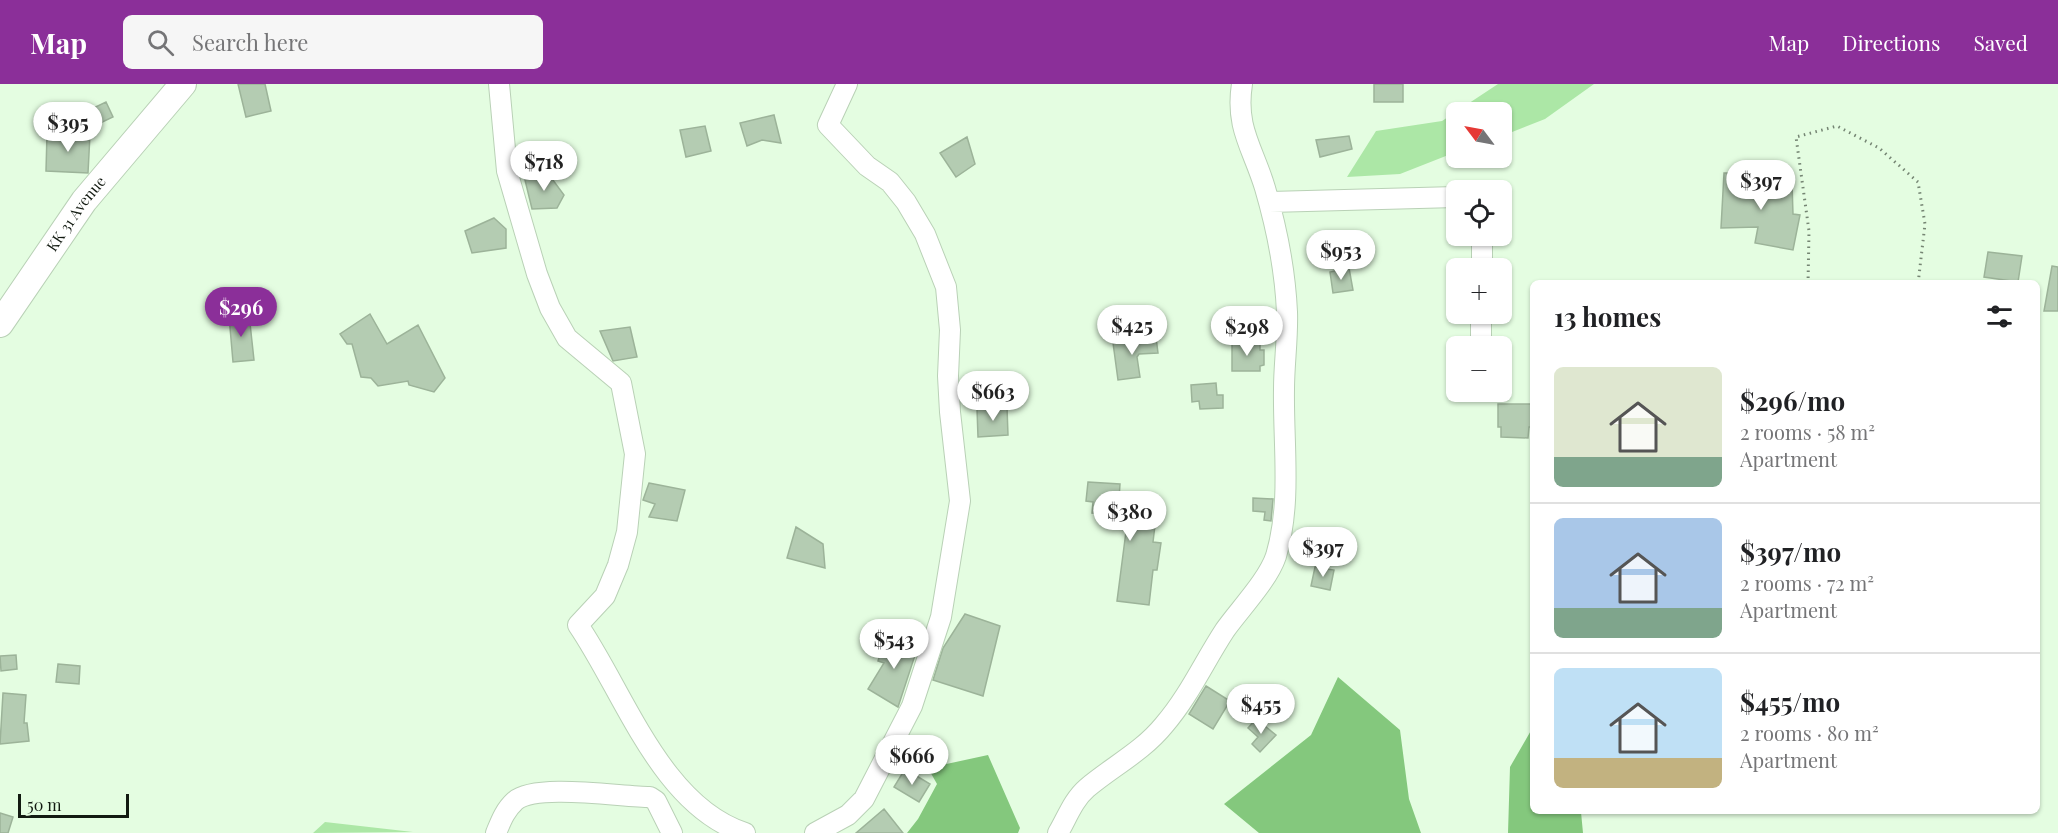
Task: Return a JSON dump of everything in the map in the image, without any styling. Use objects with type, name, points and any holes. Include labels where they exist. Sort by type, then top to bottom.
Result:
[{"type":"main road","name":"KK 31 Avenue","points":[[0,324],[84,201],[183,84]]},
{"type":"street","points":[[499,84],[507,171],[537,274],[550,308],[567,338],[621,383],[634,454],[627,532],[618,565],[605,596],[578,625],[645,741],[685,793],[707,813],[732,829],[746,833]]},
{"type":"street","points":[[815,833],[848,815],[864,799],[912,706],[941,616],[960,501],[951,423],[948,376],[950,330],[946,287],[925,234],[906,202],[890,182],[867,165],[828,125],[847,84]]},
{"type":"street","points":[[1058,833],[1074,803],[1086,789],[1129,759],[1165,725],[1196,681],[1223,633],[1269,570],[1275,556],[1285,489],[1284,387],[1287,314],[1280,246],[1257,165],[1245,140],[1239,106],[1242,84]]},
{"type":"street","points":[[1269,202],[1446,197]]},
{"type":"street","points":[[496,833],[504,814],[517,799],[555,791],[650,797],[656,801],[672,833]]},
{"type":"path","points":[[1808,280],[1809,231],[1796,137],[1837,126],[1879,148],[1918,182],[1924,224],[1918,280]]},
{"type":"green space","points":[[1498,84],[1594,84],[1545,119],[1512,132],[1512,102],[1471,102]]},
{"type":"green space","points":[[1446,118],[1446,156],[1400,174],[1347,177],[1376,131],[1442,121]]},
{"type":"green space","points":[[1338,677],[1400,730],[1409,799],[1421,833],[1259,833],[1224,804],[1311,735]]},
{"type":"green space","points":[[1530,732],[1530,814],[1581,814],[1583,833],[1508,833],[1510,767]]},
{"type":"green space","points":[[988,755],[1020,828],[1018,833],[907,833],[918,819],[937,784],[928,768]]},
{"type":"green space","points":[[325,822],[413,832],[313,833]]},
{"type":"building","points":[[238,84],[265,84],[271,111],[246,117]]},
{"type":"building","points":[[1374,84],[1403,84],[1403,102],[1374,102]]},
{"type":"building","points":[[106,102],[113,117],[94,126],[87,111]]},
{"type":"building","points":[[774,115],[781,143],[762,140],[747,146],[740,123]]},
{"type":"building","points":[[705,126],[711,151],[686,157],[680,130]]},
{"type":"building","points":[[47,134],[90,134],[88,173],[46,171]]},
{"type":"building","points":[[1349,136],[1352,149],[1320,157],[1316,140]]},
{"type":"building","points":[[967,137],[975,164],[956,177],[940,153]]},
{"type":"building","points":[[547,172],[564,195],[557,208],[532,209],[525,180]]},
{"type":"building","points":[[1724,173],[1742,173],[1741,186],[1792,183],[1793,214],[1800,215],[1793,250],[1755,243],[1758,227],[1721,228]]},
{"type":"building","points":[[494,218],[506,229],[506,248],[472,253],[465,231]]},
{"type":"building","points":[[1988,252],[2022,256],[2018,280],[1984,277]]},
{"type":"building","points":[[2052,266],[2058,267],[2058,311],[2044,311]]},
{"type":"building","points":[[1349,268],[1353,290],[1333,293],[1330,272]]},
{"type":"building","points":[[249,314],[254,360],[233,362],[229,316]]},
{"type":"building","points":[[370,314],[387,344],[418,325],[445,378],[434,392],[409,385],[408,381],[378,386],[371,378],[361,377],[352,344],[347,344],[340,334]]},
{"type":"building","points":[[630,327],[637,357],[613,361],[600,331]]},
{"type":"building","points":[[1156,337],[1158,353],[1139,354],[1137,357],[1140,377],[1118,380],[1113,343]]},
{"type":"building","points":[[1232,343],[1260,343],[1260,350],[1264,350],[1264,365],[1260,366],[1260,371],[1232,371]]},
{"type":"building","points":[[1216,383],[1217,395],[1223,395],[1223,408],[1200,409],[1199,401],[1192,402],[1191,385]]},
{"type":"building","points":[[1498,404],[1530,404],[1528,438],[1501,437],[1501,427],[1498,427]]},
{"type":"building","points":[[1007,407],[1008,435],[978,437],[977,409]]},
{"type":"building","points":[[1088,482],[1120,484],[1119,499],[1144,503],[1142,515],[1156,517],[1153,542],[1161,543],[1157,570],[1153,570],[1149,605],[1117,601],[1128,516],[1092,513],[1093,502],[1086,501]]},
{"type":"building","points":[[649,483],[685,490],[677,521],[649,517],[655,504],[643,500]]},
{"type":"building","points":[[1253,498],[1273,499],[1271,521],[1264,520],[1265,512],[1253,511]]},
{"type":"building","points":[[796,527],[823,544],[825,568],[787,558]]},
{"type":"building","points":[[1315,567],[1334,570],[1330,590],[1311,586]]},
{"type":"building","points":[[965,614],[1000,626],[983,696],[933,680],[943,648]]},
{"type":"building","points":[[885,637],[918,646],[898,707],[868,689],[884,663],[878,661]]},
{"type":"building","points":[[16,655],[17,669],[1,671],[0,656]]},
{"type":"building","points":[[58,664],[80,666],[79,684],[56,682]]},
{"type":"building","points":[[1206,686],[1230,701],[1213,729],[1189,714]]},
{"type":"building","points":[[3,693],[26,695],[24,723],[27,723],[29,741],[0,744]]},
{"type":"building","points":[[1256,719],[1276,735],[1260,752],[1252,744],[1258,737],[1248,728]]},
{"type":"building","points":[[905,769],[930,784],[919,802],[894,787]]},
{"type":"building","points":[[884,809],[903,833],[856,833]]},
{"type":"building","points":[[0,813],[13,817],[8,833],[0,833]]}]
